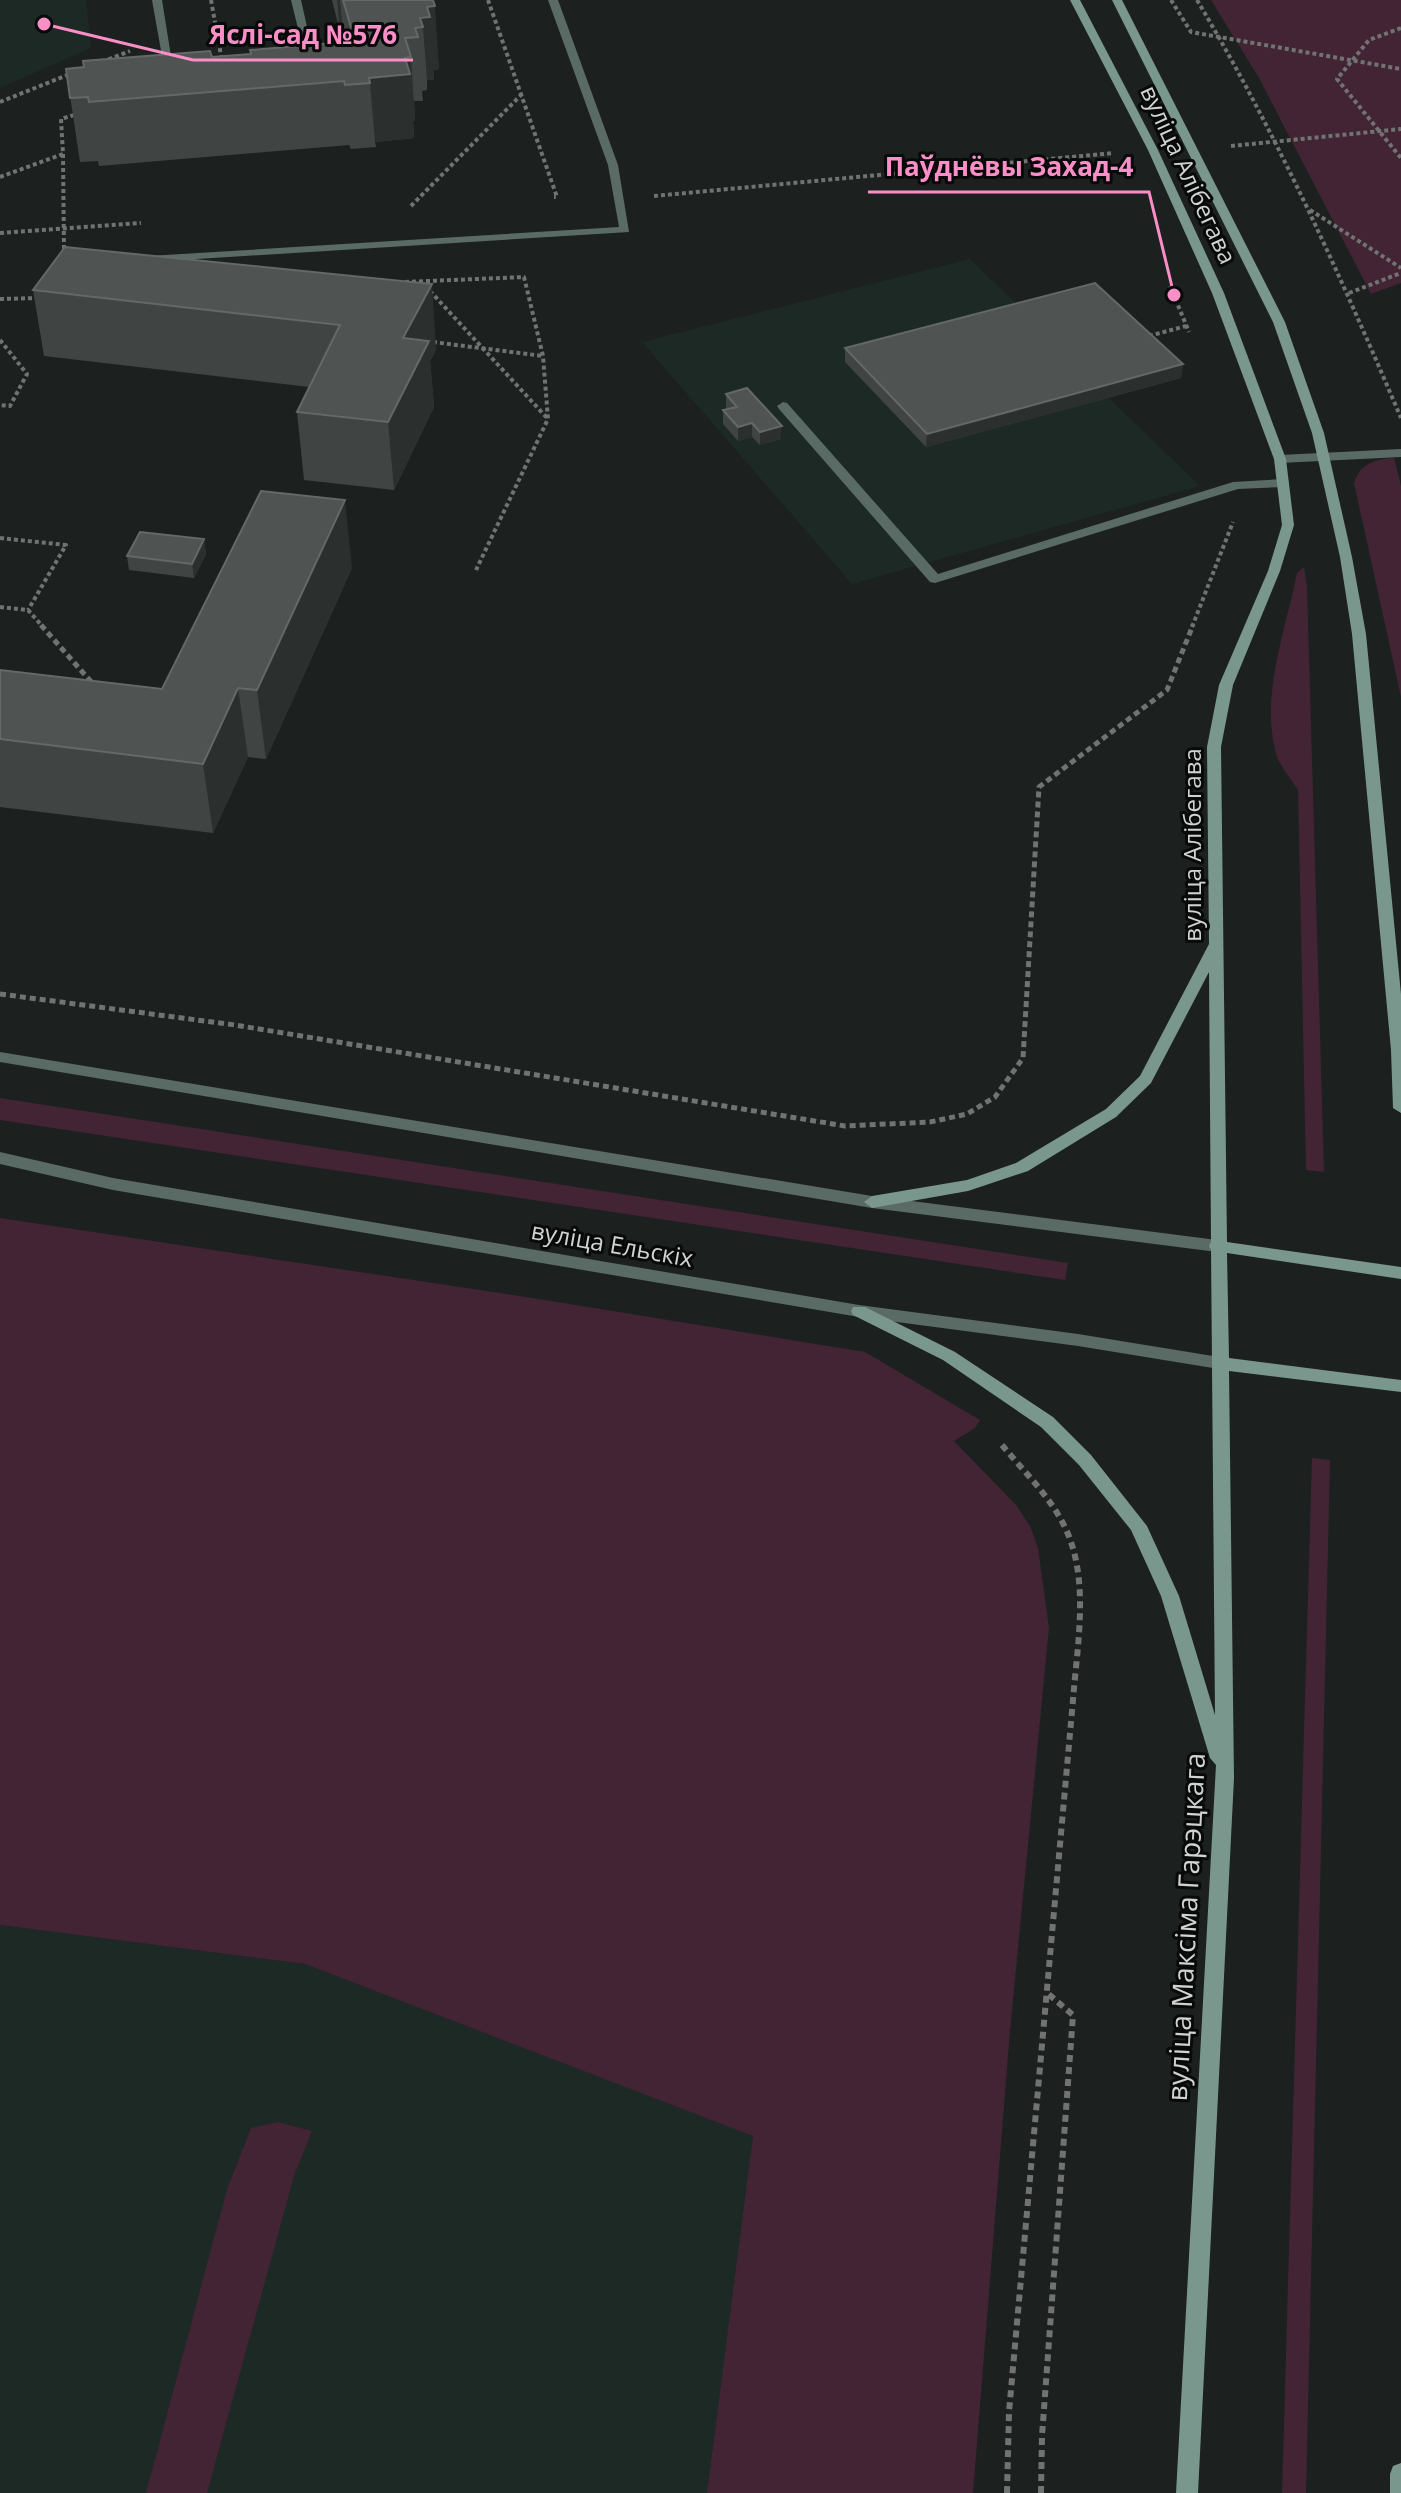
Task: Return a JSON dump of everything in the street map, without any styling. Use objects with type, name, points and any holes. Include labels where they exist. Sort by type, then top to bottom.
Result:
[{"type":"main road","name":"вуліца Алібегава","points":[[1075,0],[1153,150],[1218,293],[1280,459],[1288,525],[1274,571],[1226,685],[1214,747],[1218,941],[1219,1363]]},
{"type":"main road","name":"вуліца Алібегава","points":[[1117,0],[1279,322],[1323,456],[1346,557],[1359,634],[1400,1052],[1401,1108]]},
{"type":"main road","points":[[872,1202],[968,1185],[1022,1167],[1111,1113],[1146,1079],[1218,941]]},
{"type":"main road","points":[[1217,1246],[1401,1273]]},
{"type":"main road","points":[[859,1311],[949,1356],[1047,1422],[1085,1460],[1138,1526],[1170,1596],[1225,1778]]},
{"type":"main road","points":[[1219,1363],[1401,1386]]},
{"type":"main road","name":"вуліца Максіма Гарэцкага","points":[[1187,2493],[1225,1778],[1219,1363]]},
{"type":"main road","points":[[1401,2474],[1401,2493]]},
{"type":"street","points":[[157,0],[171,81]]},
{"type":"street","points":[[296,0],[313,70]]},
{"type":"street","points":[[137,260],[625,230],[613,165],[553,0]]},
{"type":"street","points":[[783,406],[935,579],[1237,485],[1283,483]]},
{"type":"street","points":[[1280,459],[1401,453]]},
{"type":"street","points":[[0,1057],[872,1202],[1217,1246]]},
{"type":"street","name":"вуліца Ельскіх","points":[[0,1158],[129,1187],[859,1311],[1078,1340],[1219,1363]]},
{"type":"path","points":[[211,0],[225,75]]},
{"type":"path","points":[[488,0],[557,197],[542,198]]},
{"type":"path","points":[[1171,0],[1191,32],[1401,69]]},
{"type":"path","points":[[1197,0],[1277,144],[1309,209],[1349,293],[1401,418]]},
{"type":"path","points":[[1401,28],[1369,40],[1337,79],[1401,158]]},
{"type":"path","points":[[100,63],[164,37]]},
{"type":"path","points":[[0,102],[74,73]]},
{"type":"path","points":[[426,205],[411,206],[522,94]]},
{"type":"path","points":[[75,101],[76,114]]},
{"type":"path","points":[[63,256],[65,228],[61,119],[91,113]]},
{"type":"path","points":[[1217,146],[1277,144],[1401,129]]},
{"type":"path","points":[[621,199],[1114,153]]},
{"type":"path","points":[[0,177],[63,154]]},
{"type":"path","points":[[1309,209],[1401,270]]},
{"type":"path","points":[[0,233],[144,223]]},
{"type":"path","points":[[1349,293],[1401,270]]},
{"type":"path","points":[[390,283],[524,277],[543,356],[548,419],[476,570]]},
{"type":"path","points":[[421,281],[548,419]]},
{"type":"path","points":[[0,299],[47,297]]},
{"type":"path","points":[[1139,339],[1186,326],[1193,338]]},
{"type":"path","points":[[0,340],[27,374],[10,406],[0,405]]},
{"type":"path","points":[[421,340],[543,356]]},
{"type":"path","points":[[0,994],[235,1025],[845,1126],[930,1122],[967,1114],[995,1097],[1023,1058],[1039,787],[1167,690],[1233,521],[1237,485]]},
{"type":"path","points":[[0,538],[66,545],[28,610]]},
{"type":"path","points":[[0,607],[28,610],[102,693]]},
{"type":"path","points":[[1002,1445],[1047,1499],[1069,1536],[1079,1590],[1073,1700],[1009,2412],[1007,2493]]},
{"type":"path","points":[[1041,2493],[1042,2436],[1073,2015],[1045,1992]]},
{"type":"shaded area","points":[[0,0],[86,0],[91,48],[0,88]]},
{"type":"shaded area","points":[[1211,0],[1401,0],[1401,283],[1371,294],[1259,78]]},
{"type":"shaded area","points":[[970,259],[1027,314],[1094,297],[1181,378],[1109,398],[1200,486],[852,584],[642,342]]},
{"type":"shaded area","points":[[1394,458],[1401,486],[1401,697],[1354,483],[1364,467]]},
{"type":"shaded area","points":[[1304,567],[1324,1172],[1306,1170],[1298,790],[1278,758],[1271,709],[1281,640],[1297,573]]},
{"type":"shaded area","points":[[0,1098],[1068,1263],[1065,1280],[0,1120]]},
{"type":"shaded area","points":[[0,1218],[526,1297],[865,1352],[980,1420],[975,1428],[954,1441],[1017,1506],[1031,1528],[1038,1548],[1049,1628],[1010,2031],[973,2493],[707,2493],[753,2136],[305,1964],[0,1925]]},
{"type":"shaded area","points":[[1312,1458],[1330,1460],[1306,2493],[1282,2493]]},
{"type":"shaded area","points":[[0,1925],[305,1964],[754,2136],[707,2493],[0,2493]]},
{"type":"shaded area","points":[[278,2122],[312,2131],[294,2176],[207,2493],[146,2493],[227,2189],[251,2128]]},
{"type":"building","points":[[343,0],[433,0],[435,6],[427,7],[430,17],[420,18],[423,27],[415,28],[418,37],[405,38],[411,57],[405,58],[410,74],[369,78],[370,83],[345,85],[344,81],[89,102],[88,97],[70,98],[66,69],[84,67],[83,61],[210,51],[212,57],[251,54],[250,50],[355,41]]},
{"type":"building","points":[[65,247],[432,284],[403,338],[429,341],[388,422],[297,412],[340,325],[33,290]]},
{"type":"building","points":[[1095,283],[1183,364],[927,434],[845,348]]},
{"type":"building","points":[[747,388],[782,426],[760,432],[752,423],[738,427],[723,410],[737,407],[726,394]]},
{"type":"building","points":[[261,491],[345,500],[257,690],[238,688],[203,764],[0,739],[0,670],[162,689]]},
{"type":"building","points":[[140,532],[204,539],[192,564],[127,556]]},
{"type":"place","name":"Яслі-сад №576","points":[[44,24]]},
{"type":"place","name":"Паўднёвы Захад-4","points":[[1174,295]]}]
